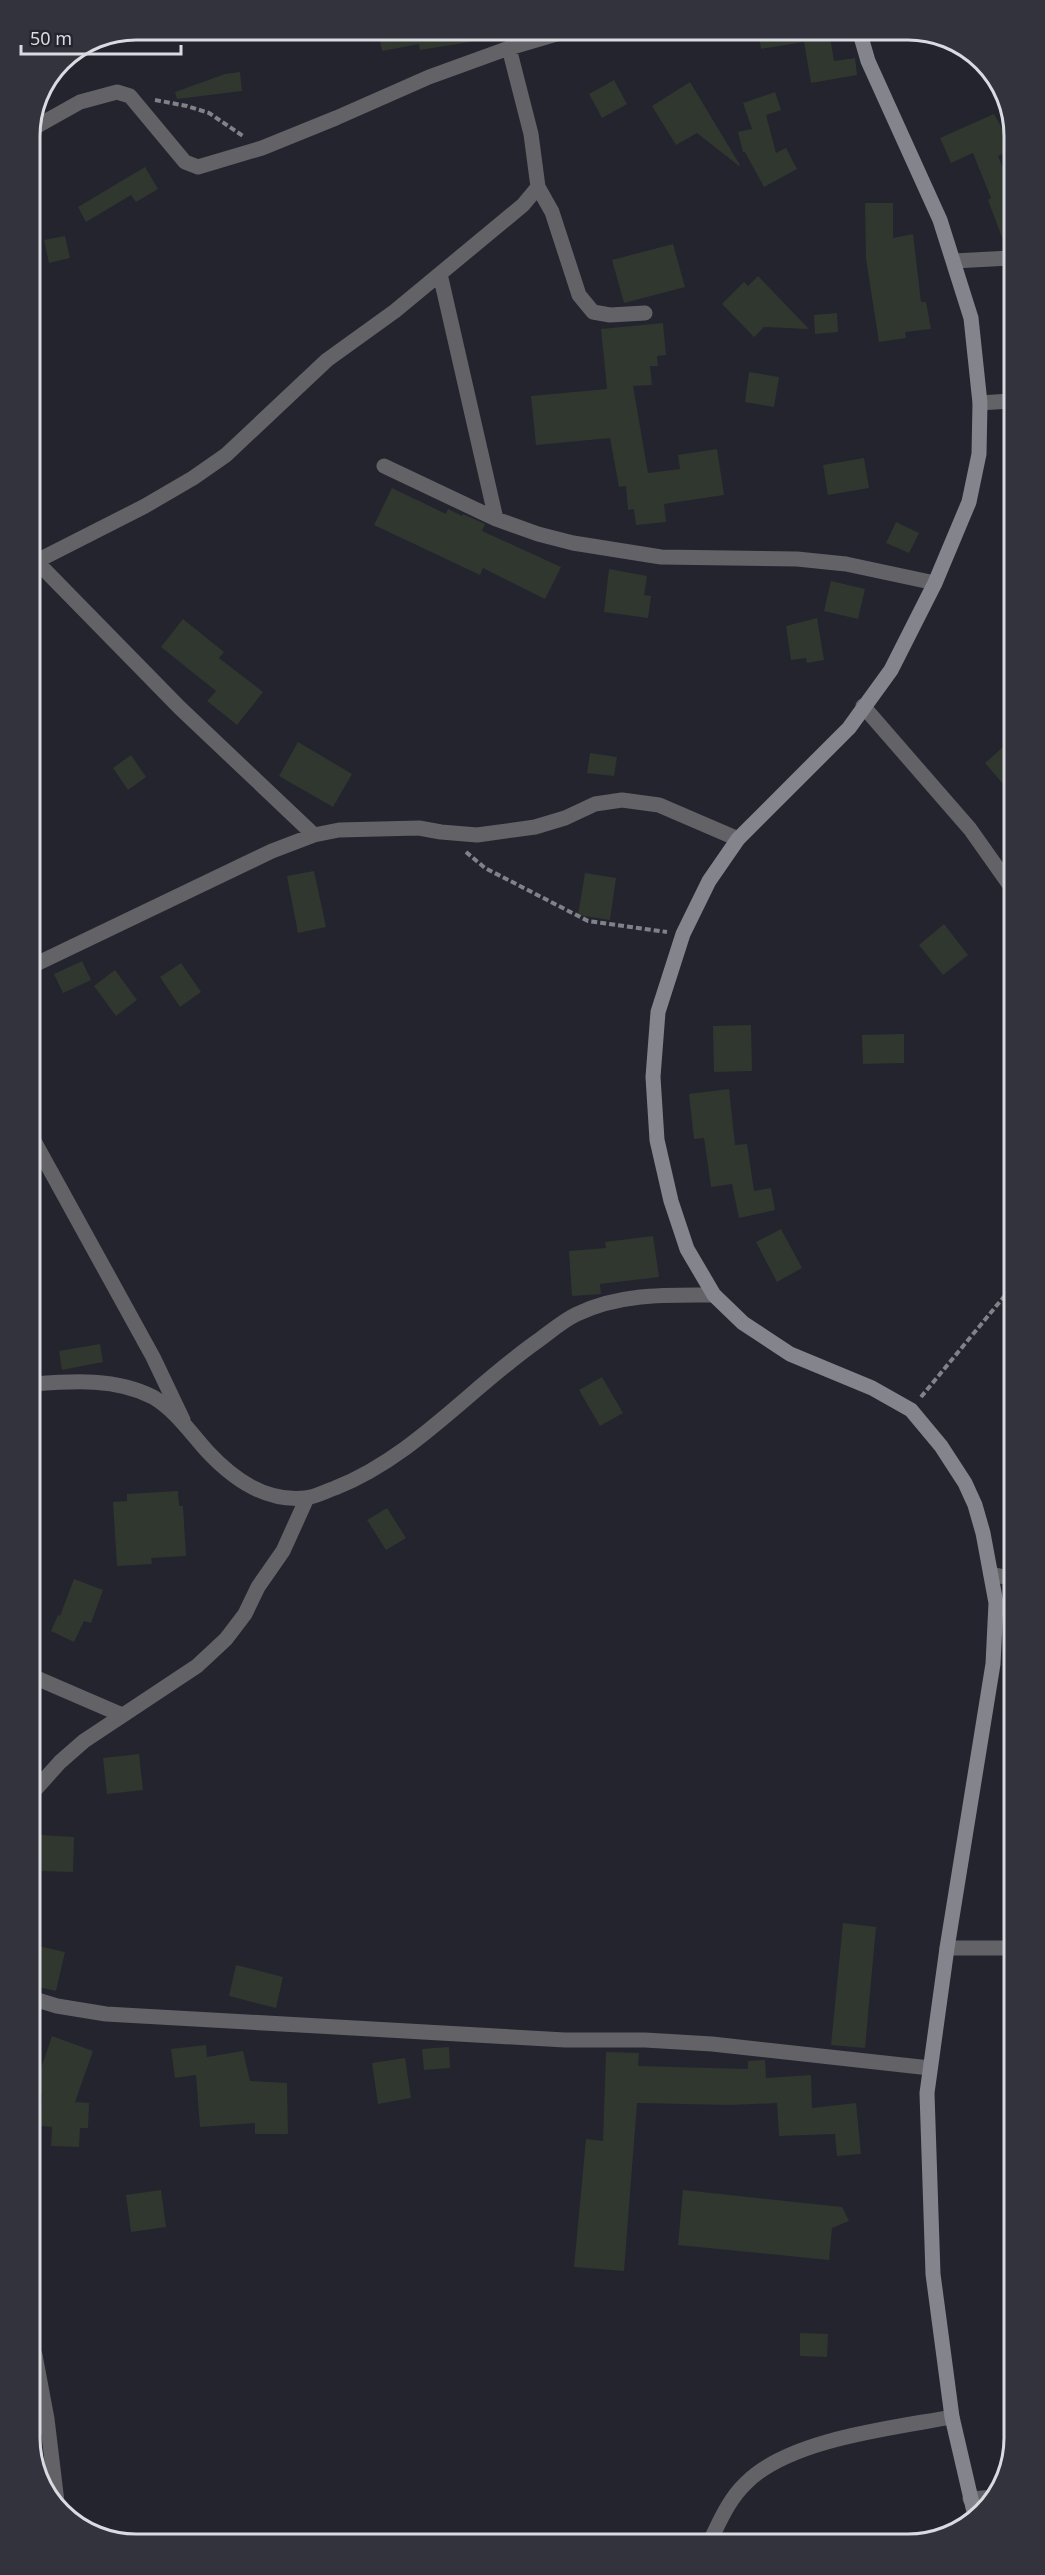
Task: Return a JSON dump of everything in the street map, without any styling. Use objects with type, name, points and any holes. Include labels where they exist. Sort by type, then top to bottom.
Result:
[{"type":"street","points":[[42,124],[80,102],[117,92],[130,96],[138,103],[186,162],[198,167],[262,148],[429,77],[533,41]]},
{"type":"street","points":[[863,41],[868,61],[940,220],[971,318],[980,403],[979,454],[969,502],[935,583],[891,670],[849,728],[738,839],[709,880],[683,934],[658,1012],[653,1077],[657,1140],[671,1201],[687,1250],[714,1295],[743,1323],[790,1354],[872,1388],[911,1410],[941,1446],[965,1483],[975,1505],[991,1574],[996,1603],[993,1664],[947,1947],[927,2093],[933,2274],[952,2417],[973,2509]]},
{"type":"street","points":[[509,48],[534,150],[538,187],[552,212],[579,295],[593,312],[610,315],[645,313]]},
{"type":"street","points":[[41,558],[145,506],[193,478],[226,455],[327,360],[395,311],[523,205],[538,187]]},
{"type":"street","points":[[954,261],[1004,258]]},
{"type":"street","points":[[440,274],[496,519]]},
{"type":"street","points":[[980,403],[1004,401]]},
{"type":"street","points":[[384,466],[496,519],[538,534],[661,557],[797,559],[846,564],[935,583]]},
{"type":"street","points":[[41,570],[180,708],[314,835]]},
{"type":"street","points":[[863,706],[970,829],[1004,877]]},
{"type":"street","points":[[41,962],[272,850],[314,835],[339,830],[419,828],[477,835],[535,827],[565,818],[595,804],[622,800],[659,805],[738,839]]},
{"type":"street","points":[[41,1153],[153,1357],[184,1423]]},
{"type":"street","points":[[40,1384],[80,1381],[123,1385],[154,1398],[184,1423],[208,1452],[243,1484],[281,1498],[307,1498],[348,1482],[389,1460],[517,1356],[576,1314],[609,1302],[644,1295],[714,1295]]},
{"type":"street","points":[[40,1783],[76,1748],[197,1666],[226,1639],[245,1614],[258,1587],[283,1551],[307,1498]]},
{"type":"street","points":[[991,1574],[1004,1577]]},
{"type":"street","points":[[40,1680],[122,1715]]},
{"type":"street","points":[[947,1947],[1004,1948]]},
{"type":"street","points":[[40,2001],[57,2006],[106,2013],[565,2040],[645,2040],[712,2044],[930,2068]]},
{"type":"street","points":[[40,2382],[56,2490]]},
{"type":"street","points":[[714,2534],[730,2502],[746,2482],[765,2468],[786,2457],[843,2438],[952,2417]]},
{"type":"street","points":[[970,2499],[983,2498]]},
{"type":"path","points":[[138,103],[158,100],[210,113],[262,148]]},
{"type":"path","points":[[441,832],[485,868],[588,921],[683,934]]},
{"type":"path","points":[[911,1410],[1004,1297]]},
{"type":"building","points":[[380,40],[479,40],[420,50],[419,44],[382,51]]},
{"type":"building","points":[[760,41],[831,41],[834,61],[855,58],[857,75],[811,83],[804,42],[761,49]]},
{"type":"building","points":[[240,72],[242,91],[177,99],[175,92],[225,74]]},
{"type":"building","points":[[614,80],[627,104],[602,118],[589,94]]},
{"type":"building","points":[[690,82],[739,166],[697,133],[676,145],[652,106]]},
{"type":"building","points":[[775,92],[781,110],[766,115],[776,153],[786,148],[797,169],[764,187],[743,152],[738,132],[752,129],[743,103]]},
{"type":"building","points":[[994,114],[1004,131],[1004,153],[998,156],[1004,170],[1004,243],[988,200],[991,198],[973,153],[951,163],[940,138]]},
{"type":"building","points":[[145,167],[158,189],[136,202],[131,195],[86,222],[78,207]]},
{"type":"building","points":[[865,203],[893,203],[893,238],[913,234],[921,302],[926,302],[931,329],[905,332],[906,338],[879,342],[866,259]]},
{"type":"building","points":[[65,236],[70,258],[49,263],[44,240]]},
{"type":"building","points":[[673,244],[685,287],[624,303],[612,260]]},
{"type":"building","points":[[758,276],[809,329],[764,327],[754,337],[722,304],[744,282],[748,286]]},
{"type":"building","points":[[837,313],[838,332],[815,334],[814,315]]},
{"type":"building","points":[[663,323],[666,355],[657,356],[658,366],[650,366],[652,385],[633,386],[648,473],[680,469],[678,455],[717,449],[724,495],[664,504],[666,522],[636,525],[634,509],[628,510],[626,486],[619,487],[610,438],[536,445],[531,396],[607,389],[601,329]]},
{"type":"building","points":[[749,372],[779,377],[774,407],[745,402]]},
{"type":"building","points":[[864,458],[869,488],[828,495],[823,465]]},
{"type":"building","points":[[392,488],[446,514],[448,509],[485,524],[482,531],[561,567],[545,599],[483,568],[480,575],[374,525]]},
{"type":"building","points":[[896,522],[919,533],[909,553],[886,543]]},
{"type":"building","points":[[609,569],[647,576],[644,595],[651,596],[648,618],[604,612]]},
{"type":"building","points":[[831,581],[865,589],[858,619],[824,611]]},
{"type":"building","points":[[817,618],[824,660],[807,663],[806,658],[791,660],[786,626]]},
{"type":"building","points":[[183,619],[224,652],[219,658],[263,692],[237,725],[207,701],[216,691],[161,647]]},
{"type":"building","points":[[298,742],[352,774],[333,807],[279,776]]},
{"type":"building","points":[[1004,746],[1004,785],[985,763]]},
{"type":"building","points":[[590,753],[617,757],[614,776],[587,773]]},
{"type":"building","points":[[131,755],[146,777],[128,790],[113,768]]},
{"type":"building","points":[[314,871],[326,927],[298,933],[287,876]]},
{"type":"building","points":[[585,873],[616,878],[610,920],[578,915]]},
{"type":"building","points":[[944,924],[968,955],[943,975],[919,945]]},
{"type":"building","points":[[82,961],[91,980],[63,993],[54,974]]},
{"type":"building","points":[[181,963],[201,992],[180,1007],[160,977]]},
{"type":"building","points":[[115,970],[137,1000],[116,1016],[94,986]]},
{"type":"building","points":[[751,1025],[752,1071],[714,1072],[713,1026]]},
{"type":"building","points":[[904,1034],[904,1063],[863,1064],[862,1035]]},
{"type":"building","points":[[729,1089],[735,1145],[747,1144],[754,1191],[771,1188],[775,1210],[739,1218],[732,1184],[711,1187],[704,1138],[694,1139],[689,1094]]},
{"type":"building","points":[[781,1229],[802,1268],[777,1282],[756,1242]]},
{"type":"building","points":[[653,1236],[659,1277],[600,1284],[601,1294],[572,1296],[569,1251],[606,1248],[605,1242]]},
{"type":"building","points":[[100,1344],[103,1362],[62,1370],[59,1351]]},
{"type":"building","points":[[602,1377],[623,1413],[600,1426],[579,1390]]},
{"type":"building","points":[[178,1491],[179,1506],[183,1506],[186,1556],[151,1558],[152,1564],[117,1566],[113,1502],[127,1501],[127,1494]]},
{"type":"building","points":[[387,1508],[406,1538],[386,1550],[367,1520]]},
{"type":"building","points":[[74,1579],[103,1590],[91,1623],[84,1621],[74,1642],[51,1631],[58,1615],[60,1616]]},
{"type":"building","points":[[139,1754],[143,1790],[107,1794],[103,1758]]},
{"type":"building","points":[[41,1835],[74,1837],[73,1872],[40,1871]]},
{"type":"building","points":[[843,1923],[876,1927],[865,2048],[831,2045]]},
{"type":"building","points":[[40,1946],[65,1952],[56,1991],[40,1987]]},
{"type":"building","points":[[236,1965],[283,1977],[276,2008],[229,1996]]},
{"type":"building","points":[[52,2036],[93,2051],[75,2102],[89,2103],[88,2128],[80,2128],[79,2147],[51,2146],[52,2127],[41,2126],[40,2071]]},
{"type":"building","points":[[206,2045],[207,2057],[243,2051],[250,2081],[287,2083],[288,2134],[255,2134],[255,2123],[200,2127],[196,2075],[175,2078],[171,2049]]},
{"type":"building","points":[[449,2047],[450,2068],[424,2070],[422,2049]]},
{"type":"building","points":[[606,2052],[639,2053],[638,2066],[748,2069],[748,2061],[765,2060],[766,2078],[811,2075],[812,2108],[856,2103],[861,2154],[837,2156],[835,2134],[779,2136],[777,2103],[729,2105],[637,2103],[624,2271],[574,2267],[586,2139],[603,2141]]},
{"type":"building","points":[[405,2058],[411,2098],[378,2104],[372,2063]]},
{"type":"building","points":[[161,2190],[166,2227],[131,2232],[126,2195]]},
{"type":"building","points":[[683,2190],[842,2207],[849,2221],[832,2228],[829,2260],[678,2245]]},
{"type":"building","points":[[800,2333],[828,2334],[827,2357],[800,2356]]}]
